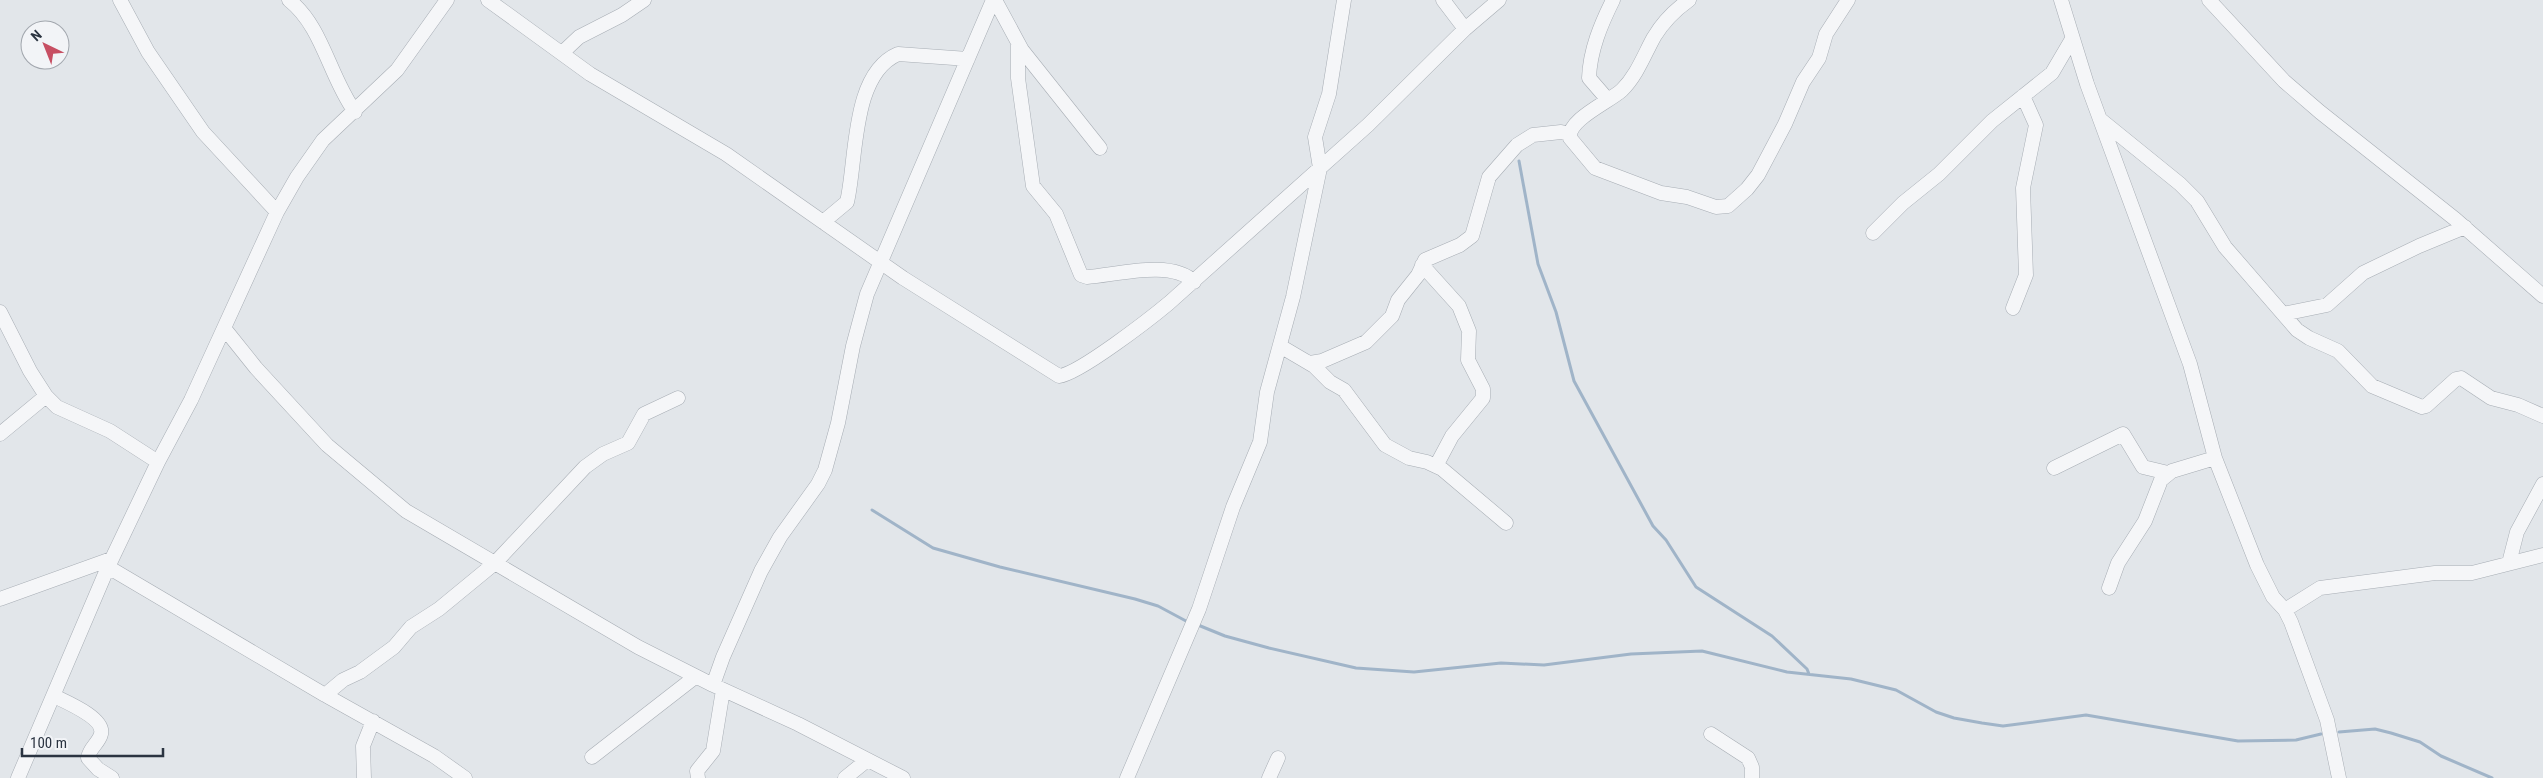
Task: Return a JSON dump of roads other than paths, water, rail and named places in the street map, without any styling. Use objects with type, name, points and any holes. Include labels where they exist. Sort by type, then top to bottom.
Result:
[{"type":"street","points":[[120,0],[148,52],[203,132],[277,212]]},
{"type":"street","points":[[289,0],[314,29],[333,76],[355,112]]},
{"type":"street","points":[[18,778],[109,563],[158,462],[191,400],[277,212],[297,177],[323,140],[355,112],[397,70],[447,0]]},
{"type":"street","points":[[488,0],[621,94],[726,154],[948,307],[1059,376],[1074,370],[1147,321],[1194,282],[1368,125],[1465,29],[1499,0]]},
{"type":"street","points":[[562,53],[579,38],[622,15],[644,0]]},
{"type":"street","points":[[994,0],[1018,43],[1100,148]]},
{"type":"street","points":[[698,778],[697,771],[713,751],[718,688],[723,657],[761,570],[780,537],[818,484],[825,470],[838,423],[852,346],[867,294],[994,0]]},
{"type":"street","points":[[1127,778],[1199,609],[1233,507],[1254,459],[1261,435],[1267,392],[1280,346],[1320,168],[1315,137],[1329,94],[1344,0]]},
{"type":"street","points":[[1443,0],[1465,29]]},
{"type":"street","points":[[1608,100],[1589,78],[1596,42],[1613,0]]},
{"type":"street","points":[[1569,134],[1573,145],[1595,168],[1661,193],[1687,197],[1716,207],[1728,206],[1747,189],[1758,175],[1785,124],[1803,82],[1819,58],[1826,34],[1848,0]]},
{"type":"street","points":[[2062,0],[2072,39],[2190,364],[2215,458],[2258,565],[2273,597],[2285,610],[2327,720],[2339,778]]},
{"type":"street","points":[[2209,0],[2284,81],[2327,118],[2465,227],[2543,296]]},
{"type":"street","points":[[1569,134],[1576,122],[1622,90],[1634,75],[1660,27],[1683,2]]},
{"type":"street","points":[[1873,233],[1903,203],[1939,174],[1992,121],[2052,73],[2072,39]]},
{"type":"street","points":[[1018,43],[1018,78],[1033,186],[1056,214],[1081,275],[1087,277],[1136,271],[1163,271],[1184,274],[1194,282]]},
{"type":"street","points":[[823,222],[847,202],[859,116],[868,91],[881,66],[898,54],[968,59]]},
{"type":"street","points":[[2014,308],[2026,275],[2023,188],[2036,125],[2023,96]]},
{"type":"street","points":[[2101,119],[2180,184],[2197,201],[2225,247],[2297,330],[2309,338],[2338,351],[2372,386],[2422,407],[2426,406],[2456,379],[2461,378],[2491,398],[2518,405],[2543,416]]},
{"type":"street","points":[[1310,363],[1327,359],[1366,342],[1392,316],[1398,300],[1418,275],[1422,265],[1433,255],[1460,245],[1472,236],[1489,177],[1517,145],[1533,136],[1561,132],[1569,134]]},
{"type":"street","points":[[2283,314],[2327,305],[2364,273],[2419,246],[2465,227]]},
{"type":"street","points":[[1422,265],[1450,293],[1463,314],[1469,331],[1468,360],[1480,380],[1484,394],[1479,404],[1452,436],[1436,466]]},
{"type":"street","points":[[0,312],[30,371],[46,396],[57,407],[110,431],[158,462]]},
{"type":"street","points":[[224,328],[256,368],[327,445],[406,511],[638,647],[695,677],[798,724],[866,761],[903,778]]},
{"type":"street","points":[[1280,346],[1310,363],[1344,390],[1385,445],[1409,458],[1436,466],[1506,523]]},
{"type":"street","points":[[0,434],[46,396]]},
{"type":"street","points":[[325,695],[343,680],[360,672],[394,647],[410,627],[439,609],[495,563],[585,467],[603,454],[628,443],[644,414],[678,398]]},
{"type":"street","points":[[2054,468],[2123,434],[2143,467],[2168,473],[2215,458]]},
{"type":"street","points":[[2109,588],[2118,562],[2139,531],[2155,490],[2168,473]]},
{"type":"street","points":[[2509,563],[2518,529],[2543,484]]},
{"type":"street","points":[[2285,610],[2320,588],[2435,573],[2472,573],[2543,555]]},
{"type":"street","points":[[0,599],[109,563],[325,695],[434,756],[465,778]]},
{"type":"street","points":[[592,757],[695,677]]},
{"type":"street","points":[[54,696],[97,720],[102,732],[88,758],[98,769],[112,778]]},
{"type":"street","points":[[364,778],[363,746],[373,721]]},
{"type":"street","points":[[1711,734],[1748,758],[1752,767],[1752,778]]},
{"type":"street","points":[[1268,778],[1278,758]]},
{"type":"street","points":[[845,778],[866,761]]},
{"type":"waterway","points":[[1519,161],[1538,264],[1556,312],[1574,381],[1653,526],[1666,540],[1696,587],[1772,636],[1807,669],[1809,674]]},
{"type":"waterway","points":[[872,510],[933,548],[1000,567],[1135,599],[1158,606],[1186,621]]},
{"type":"waterway","points":[[1198,625],[1225,636],[1269,648],[1356,668],[1414,672],[1501,663],[1544,665],[1631,654],[1702,651],[1787,672],[1851,679],[1896,690],[1936,712],[1954,718],[2003,726],[2086,715],[2238,741],[2296,740],[2321,734]]},
{"type":"waterway","points":[[2339,732],[2375,729],[2391,733],[2420,742],[2441,756],[2492,778]]}]
